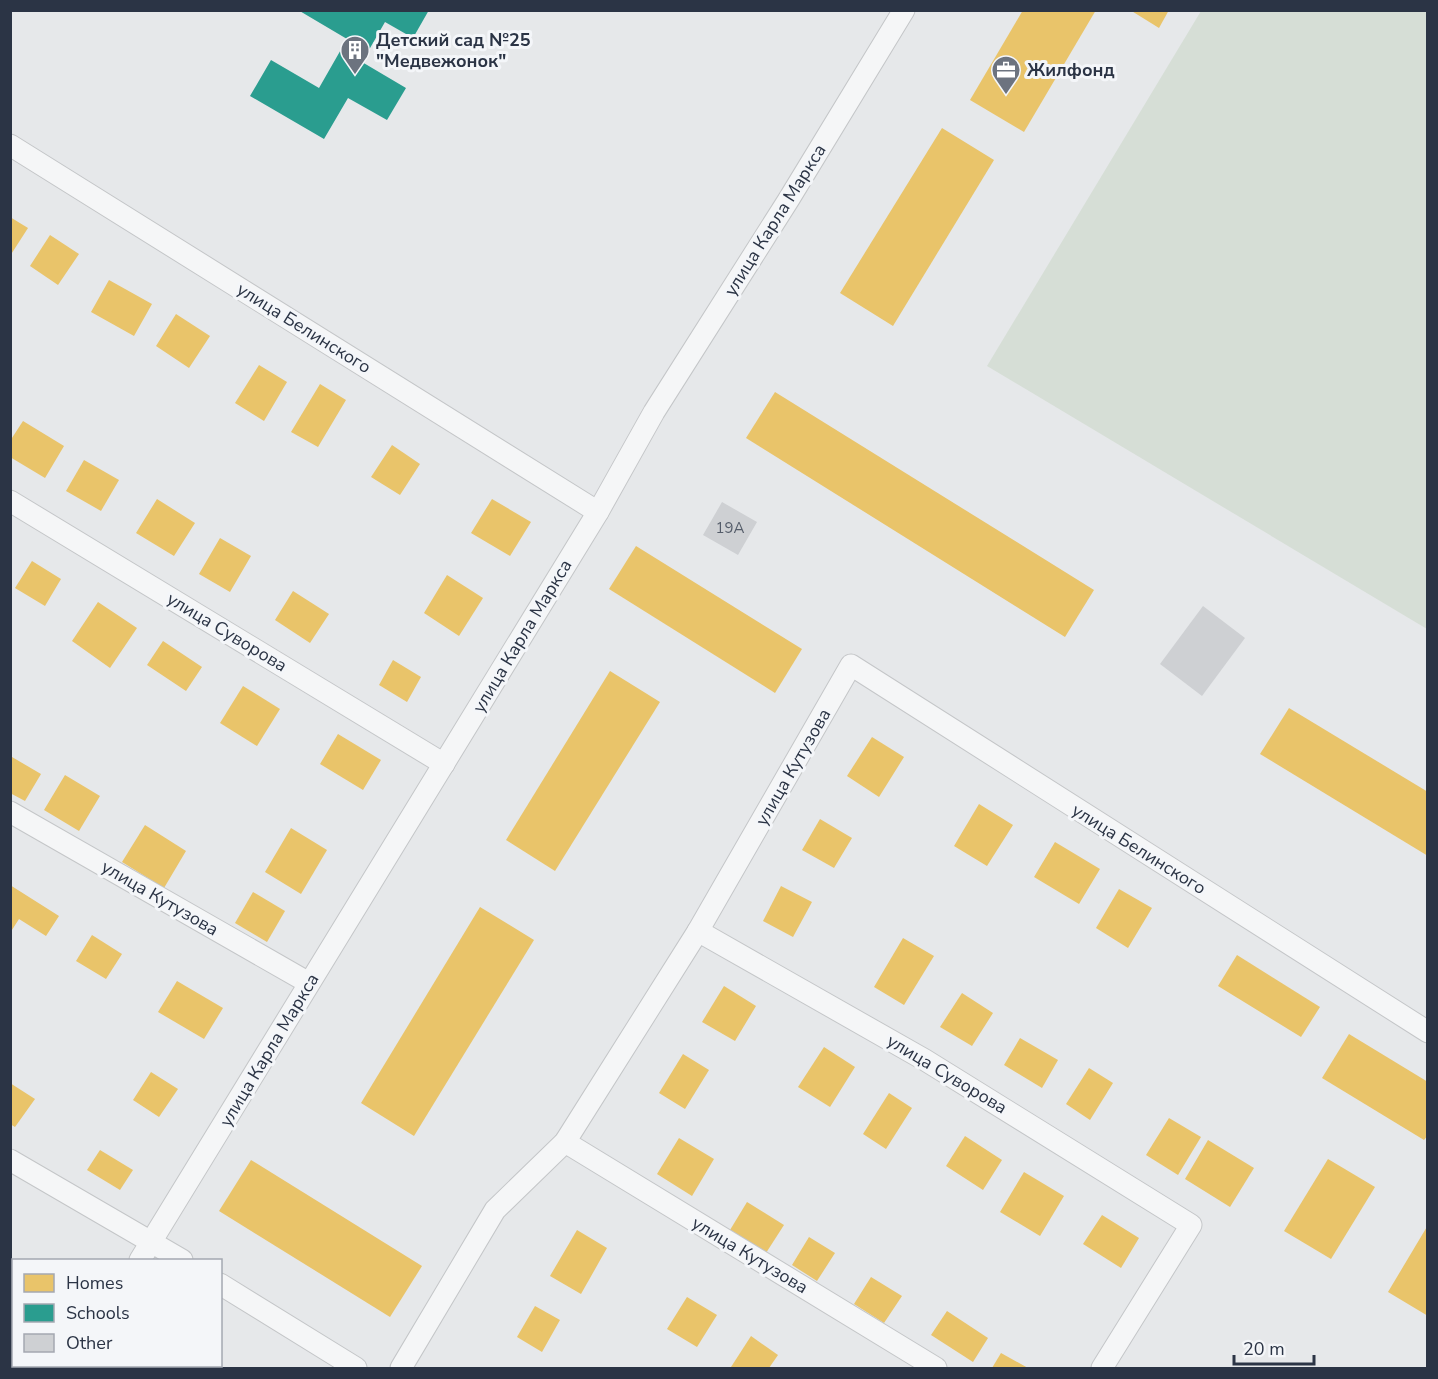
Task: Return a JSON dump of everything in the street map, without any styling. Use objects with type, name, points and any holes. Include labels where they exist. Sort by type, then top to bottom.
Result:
[{"type":"street","name":"улица Карла Маркса","points":[[141,1259],[598,512],[654,412],[789,199],[904,10]]},
{"type":"street","name":"улица Белинского","points":[[10,145],[598,512]]},
{"type":"street","name":"улица Суворова","points":[[10,501],[444,764]]},
{"type":"street","name":"улица Белинского","points":[[851,665],[1428,1032]]},
{"type":"street","name":"улица Кутузова","points":[[402,1368],[495,1210],[565,1142],[698,932],[851,665]]},
{"type":"street","name":"улица Кутузова","points":[[10,812],[309,984]]},
{"type":"street","name":"улица Суворова","points":[[698,932],[926,1060],[1191,1225],[1102,1368]]},
{"type":"street","name":"улица Кутузова","points":[[565,1142],[936,1368]]},
{"type":"street","points":[[10,1160],[180,1259]]},
{"type":"street","points":[[222,1285],[356,1368]]},
{"type":"shaded area","points":[[1201,11],[1427,11],[1427,629],[987,366]]},
{"type":"building: Homes","points":[[1023,10],[1096,10],[1024,132],[970,100]]},
{"type":"building: Homes","points":[[1130,10],[1169,10],[1159,28]]},
{"type":"building: Homes","points":[[942,128],[994,160],[893,326],[840,293]]},
{"type":"building: Homes","points":[[10,217],[28,228],[10,256]]},
{"type":"building: Homes","points":[[50,235],[79,254],[58,285],[30,266]]},
{"type":"building: Homes","points":[[109,280],[152,304],[134,336],[91,312]]},
{"type":"building: Homes","points":[[176,314],[210,336],[189,368],[156,346]]},
{"type":"building: Homes","points":[[259,365],[287,382],[264,421],[235,403]]},
{"type":"building: Homes","points":[[320,384],[346,400],[318,447],[291,432]]},
{"type":"building: Homes","points":[[775,392],[1094,590],[1065,637],[746,438]]},
{"type":"building: Homes","points":[[23,421],[64,446],[45,478],[10,457],[10,441]]},
{"type":"building: Homes","points":[[392,445],[420,464],[400,495],[371,477]]},
{"type":"building: Homes","points":[[84,460],[119,480],[101,511],[66,491]]},
{"type":"building: Homes","points":[[157,499],[195,523],[174,556],[136,533]]},
{"type":"building: Homes","points":[[492,499],[531,522],[510,556],[471,533]]},
{"type":"building: Homes","points":[[220,538],[251,556],[230,592],[199,574]]},
{"type":"building: Homes","points":[[636,546],[802,649],[775,693],[609,589]]},
{"type":"building: Homes","points":[[32,561],[61,579],[45,606],[15,588]]},
{"type":"building: Homes","points":[[447,575],[483,598],[459,636],[424,613]]},
{"type":"building: Homes","points":[[293,591],[329,614],[310,643],[275,620]]},
{"type":"building: Homes","points":[[98,602],[137,628],[110,668],[72,641]]},
{"type":"building: Homes","points":[[163,641],[202,667],[186,691],[147,665]]},
{"type":"building: Homes","points":[[393,660],[421,677],[407,702],[379,685]]},
{"type":"building: Homes","points":[[610,671],[660,702],[555,871],[506,840]]},
{"type":"building: Homes","points":[[243,686],[280,709],[257,746],[220,723]]},
{"type":"building: Homes","points":[[1289,708],[1428,792],[1428,856],[1260,754]]},
{"type":"building: Homes","points":[[338,734],[381,760],[363,790],[320,764]]},
{"type":"building: Homes","points":[[872,737],[904,757],[879,797],[847,776]]},
{"type":"building: Homes","points":[[12,757],[41,774],[25,801],[10,793],[10,760]]},
{"type":"building: Homes","points":[[65,775],[100,796],[79,831],[44,810]]},
{"type":"building: Homes","points":[[979,804],[1013,825],[987,866],[954,846]]},
{"type":"building: Homes","points":[[820,819],[852,838],[834,868],[802,850]]},
{"type":"building: Homes","points":[[145,825],[186,851],[164,888],[122,862]]},
{"type":"building: Homes","points":[[291,828],[327,850],[301,894],[265,872]]},
{"type":"building: Homes","points":[[1055,842],[1100,869],[1079,904],[1034,877]]},
{"type":"building: Homes","points":[[10,885],[59,916],[46,936],[19,919],[10,933]]},
{"type":"building: Homes","points":[[781,886],[812,902],[793,937],[763,921]]},
{"type":"building: Homes","points":[[1119,889],[1152,908],[1128,948],[1096,928]]},
{"type":"building: Homes","points":[[253,892],[285,911],[267,942],[235,923]]},
{"type":"building: Homes","points":[[480,907],[534,940],[414,1136],[361,1103]]},
{"type":"building: Homes","points":[[92,935],[122,954],[106,979],[76,961]]},
{"type":"building: Homes","points":[[903,938],[934,956],[904,1005],[874,987]]},
{"type":"building: Homes","points":[[1237,955],[1320,1007],[1301,1037],[1218,986]]},
{"type":"building: Homes","points":[[177,981],[223,1008],[204,1039],[158,1012]]},
{"type":"building: Homes","points":[[724,986],[756,1006],[735,1041],[702,1022]]},
{"type":"building: Homes","points":[[962,993],[993,1013],[972,1046],[940,1027]]},
{"type":"building: Homes","points":[[1349,1034],[1428,1082],[1428,1135],[1424,1140],[1322,1078]]},
{"type":"building: Homes","points":[[1020,1038],[1058,1060],[1042,1088],[1004,1065]]},
{"type":"building: Homes","points":[[824,1047],[855,1067],[830,1107],[798,1087]]},
{"type":"building: Homes","points":[[683,1054],[709,1070],[685,1109],[659,1093]]},
{"type":"building: Homes","points":[[1089,1068],[1113,1083],[1090,1120],[1066,1104]]},
{"type":"building: Homes","points":[[151,1072],[178,1089],[159,1117],[133,1100]]},
{"type":"building: Homes","points":[[10,1083],[35,1099],[15,1127],[10,1124]]},
{"type":"building: Homes","points":[[889,1093],[912,1108],[886,1149],[863,1134]]},
{"type":"building: Homes","points":[[1169,1118],[1201,1137],[1178,1175],[1146,1155]]},
{"type":"building: Homes","points":[[965,1136],[1002,1160],[983,1190],[946,1166]]},
{"type":"building: Homes","points":[[679,1138],[714,1159],[692,1196],[657,1174]]},
{"type":"building: Homes","points":[[1208,1140],[1254,1168],[1230,1207],[1185,1179]]},
{"type":"building: Homes","points":[[100,1150],[133,1170],[120,1190],[87,1170]]},
{"type":"building: Homes","points":[[1328,1159],[1375,1187],[1331,1259],[1284,1231]]},
{"type":"building: Homes","points":[[251,1160],[422,1266],[390,1317],[219,1211]]},
{"type":"building: Homes","points":[[1024,1172],[1064,1196],[1040,1236],[1000,1212]]},
{"type":"building: Homes","points":[[747,1202],[784,1225],[766,1253],[730,1230]]},
{"type":"building: Homes","points":[[1102,1215],[1139,1238],[1121,1268],[1083,1244]]},
{"type":"building: Homes","points":[[1428,1225],[1428,1316],[1388,1292]]},
{"type":"building: Homes","points":[[577,1230],[607,1248],[581,1294],[550,1276]]},
{"type":"building: Homes","points":[[809,1237],[835,1253],[817,1281],[792,1265]]},
{"type":"building: Homes","points":[[871,1277],[902,1296],[884,1323],[854,1304]]},
{"type":"building: Homes","points":[[687,1297],[717,1315],[697,1347],[667,1329]]},
{"type":"building: Homes","points":[[535,1306],[560,1320],[542,1352],[517,1337]]},
{"type":"building: Homes","points":[[947,1311],[988,1338],[973,1362],[931,1335]]},
{"type":"building: Homes","points":[[751,1336],[778,1355],[769,1368],[731,1367]]},
{"type":"building: Homes","points":[[1001,1353],[1028,1368],[992,1368]]},
{"type":"building: Homes","points":[[202,1367],[205,1368],[130,1368]]},
{"type":"building: Schools","name":"Детский сад №25 \"Медвежонок\"","points":[[298,10],[429,10],[413,38],[385,22],[362,62],[406,88],[387,120],[348,98],[324,139],[250,96],[271,60],[319,88],[347,39]]},
{"type":"building: Other","points":[[722,502],[757,522],[738,555],[703,535]]},
{"type":"building: Other","points":[[1203,606],[1245,638],[1202,696],[1160,664]]},
{"type":"place","name":"Детский сад №25 \"Медвежонок\"","points":[[355,76]]},
{"type":"place","name":"Жилфонд","points":[[1006,96]]}]
